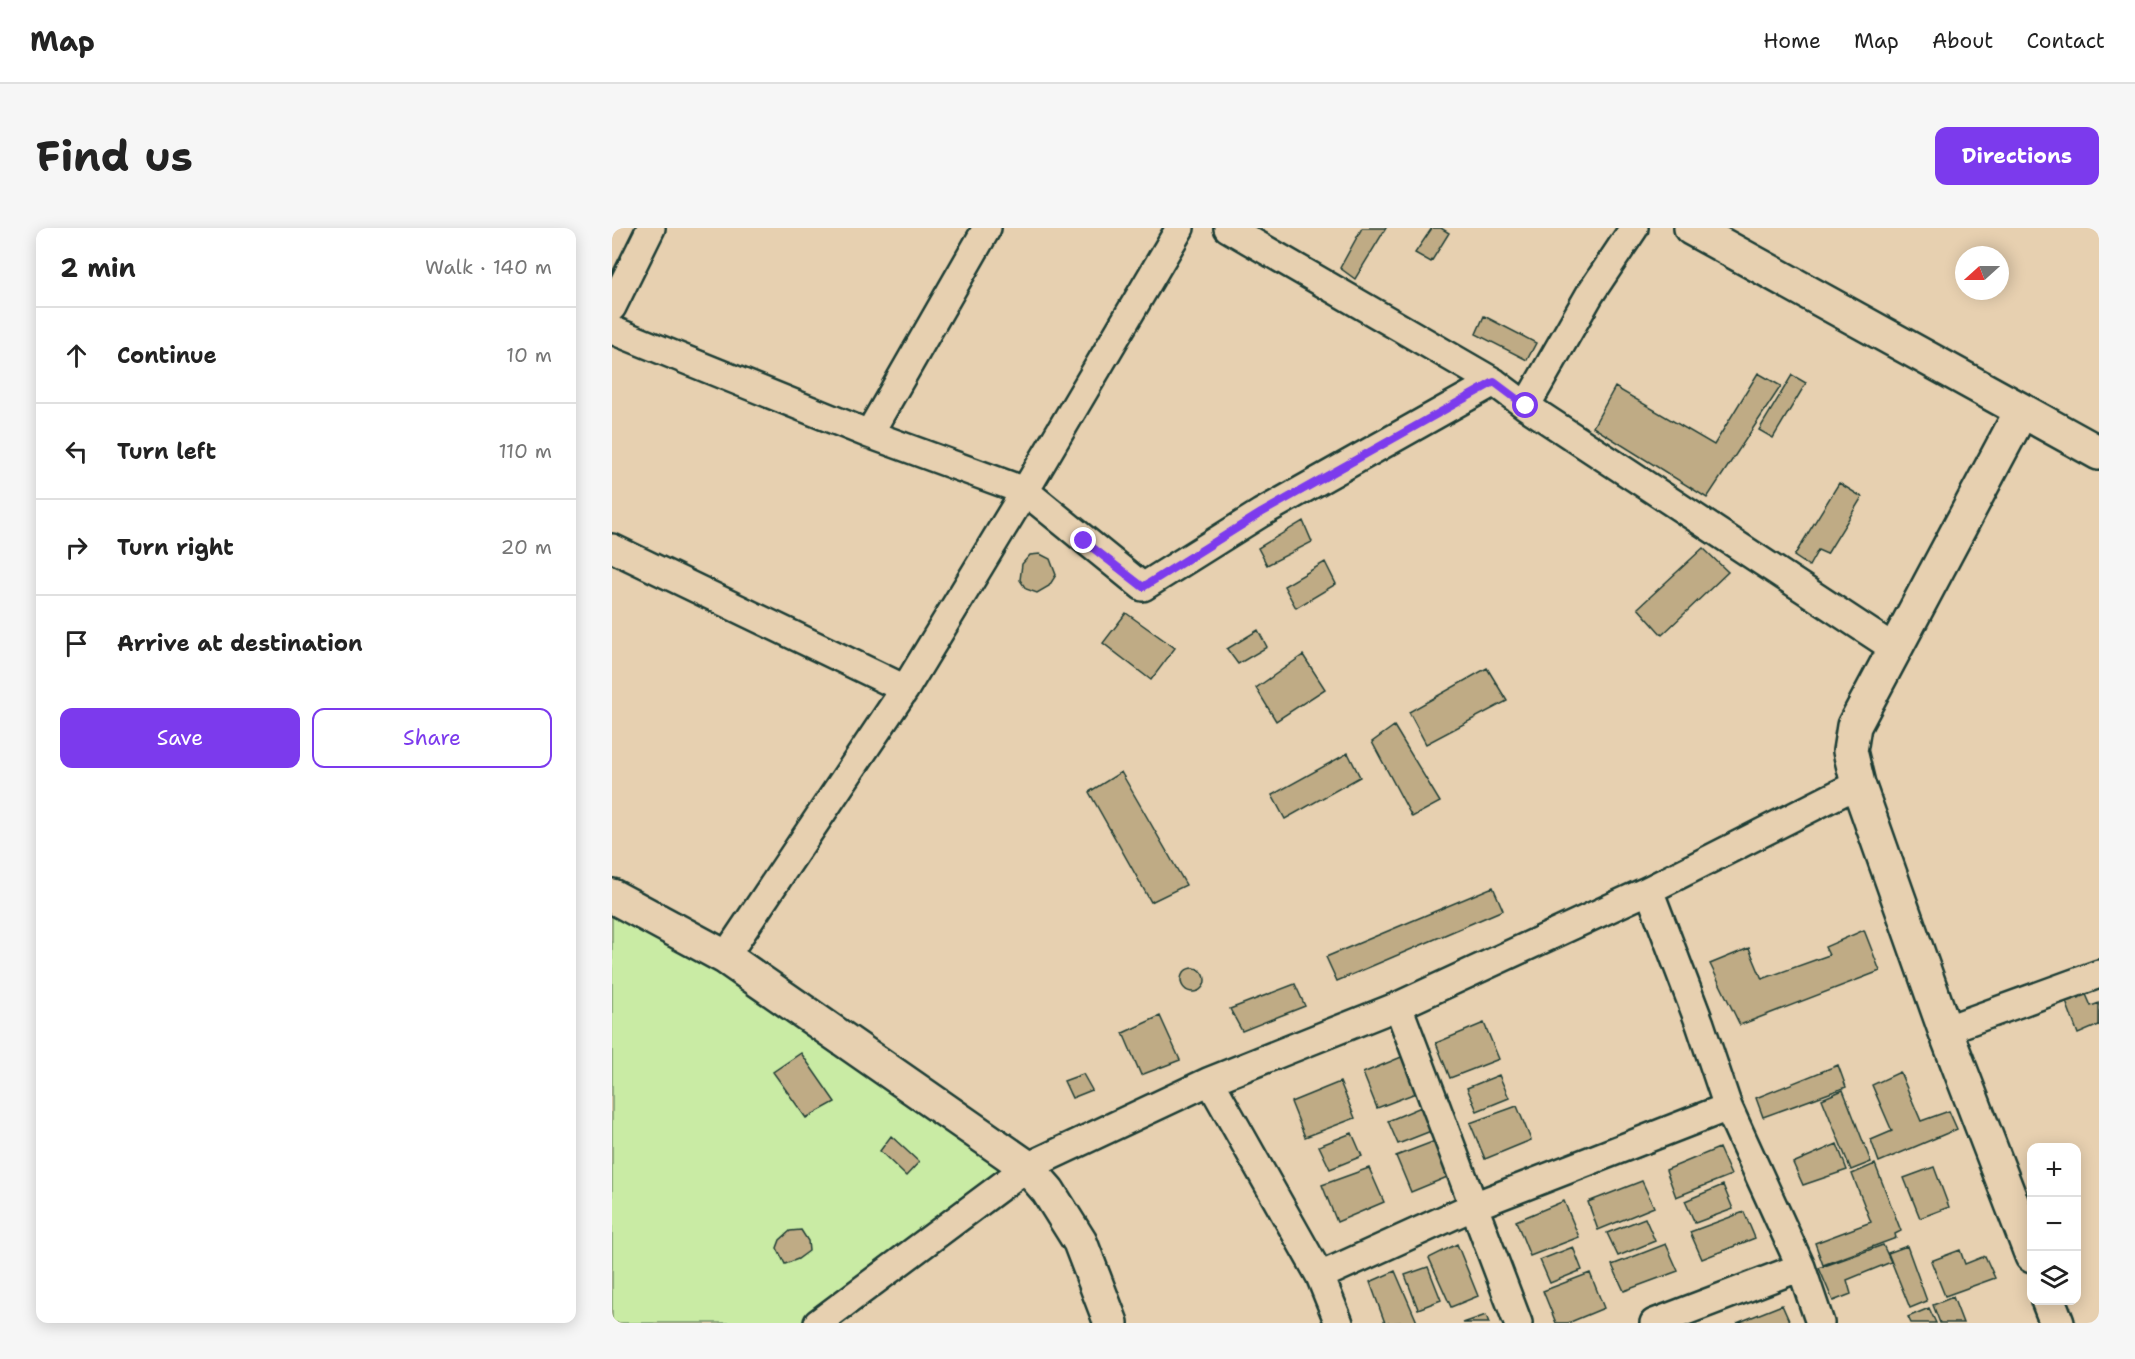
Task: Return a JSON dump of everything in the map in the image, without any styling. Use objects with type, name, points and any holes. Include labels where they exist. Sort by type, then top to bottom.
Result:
[{"type":"street","points":[[612,308],[651,228]]},
{"type":"street","points":[[869,434],[987,228]]},
{"type":"street","points":[[725,957],[905,688],[1025,491],[1180,228]]},
{"type":"street","points":[[1228,228],[1494,382],[1526,406],[1895,649]]},
{"type":"street","points":[[1526,406],[1590,294],[1634,228]]},
{"type":"street","points":[[1691,228],[2099,453]]},
{"type":"street","points":[[612,330],[869,434],[1025,491],[1143,587],[1261,513],[1494,382]]},
{"type":"street","points":[[2021,412],[1852,732],[1850,751],[1858,784],[1945,1030],[2029,1251]]},
{"type":"street","points":[[612,548],[905,688]]},
{"type":"street","points":[[818,1323],[1027,1167],[1210,1081],[1398,1006],[1649,890],[1858,784]]},
{"type":"street","points":[[1649,890],[1700,1024],[1728,1107],[1801,1268],[1821,1323]]},
{"type":"street","points":[[612,896],[725,957],[1027,1167],[1048,1191],[1080,1242],[1111,1323]]},
{"type":"street","points":[[1945,1030],[2099,974]]},
{"type":"street","points":[[1398,1006],[1518,1323]]},
{"type":"street","points":[[1210,1081],[1320,1276],[1339,1323]]},
{"type":"street","points":[[1320,1276],[1474,1206],[1728,1107]]},
{"type":"street","points":[[1654,1323],[1801,1268]]},
{"type":"street","points":[[2051,1305],[2057,1323]]},
{"type":"green space","points":[[612,894],[1022,1172],[820,1323],[612,1323]]},
{"type":"building","points":[[1362,228],[1386,228],[1355,279],[1340,268]]},
{"type":"building","points":[[1432,228],[1441,228],[1449,233],[1431,262],[1415,253]]},
{"type":"building","points":[[1484,316],[1536,343],[1527,360],[1476,334]]},
{"type":"building","points":[[1758,373],[1781,386],[1707,498],[1593,427],[1615,387],[1714,445]]},
{"type":"building","points":[[1792,375],[1806,383],[1773,438],[1759,430]]},
{"type":"building","points":[[1839,483],[1862,497],[1827,554],[1818,550],[1809,566],[1794,556]]},
{"type":"building","points":[[1303,521],[1312,542],[1267,565],[1258,548]]},
{"type":"building","points":[[1703,548],[1728,572],[1662,635],[1638,608]]},
{"type":"building","points":[[1040,554],[1050,559],[1056,575],[1049,586],[1037,593],[1026,589],[1020,580],[1022,564],[1030,555]]},
{"type":"building","points":[[1325,562],[1336,584],[1296,608],[1284,586]]},
{"type":"building","points":[[1126,613],[1175,648],[1151,680],[1103,643]]},
{"type":"building","points":[[1258,630],[1267,647],[1238,664],[1227,649]]},
{"type":"building","points":[[1303,655],[1325,689],[1276,721],[1256,688]]},
{"type":"building","points":[[1487,668],[1507,701],[1426,744],[1409,712]]},
{"type":"building","points":[[1394,726],[1440,802],[1412,817],[1372,742]]},
{"type":"building","points":[[1348,753],[1360,777],[1285,819],[1272,795]]},
{"type":"building","points":[[1121,772],[1186,885],[1151,902],[1089,792]]},
{"type":"building","points":[[1493,887],[1503,910],[1337,981],[1326,957]]},
{"type":"building","points":[[1864,930],[1880,971],[1740,1025],[1710,964],[1749,948],[1762,979],[1829,955],[1825,947]]},
{"type":"building","points":[[1193,968],[1202,971],[1205,980],[1202,989],[1193,992],[1184,989],[1181,980],[1184,971]]},
{"type":"building","points":[[1295,984],[1305,1006],[1242,1031],[1230,1009]]},
{"type":"building","points":[[2085,992],[2091,1006],[2099,1003],[2099,1025],[2078,1034],[2065,999]]},
{"type":"building","points":[[1160,1016],[1180,1060],[1141,1075],[1123,1033]]},
{"type":"building","points":[[1484,1023],[1499,1059],[1450,1078],[1436,1043]]},
{"type":"building","points":[[801,1053],[835,1102],[806,1118],[773,1072]]},
{"type":"building","points":[[1411,1053],[1426,1089],[1377,1108],[1363,1073]]},
{"type":"building","points":[[1838,1065],[1846,1087],[1763,1117],[1756,1098]]},
{"type":"building","points":[[1900,1072],[1921,1121],[1949,1111],[1957,1129],[1879,1162],[1871,1140],[1892,1131],[1872,1085]]},
{"type":"building","points":[[1083,1074],[1092,1090],[1072,1098],[1064,1081]]},
{"type":"building","points":[[1499,1075],[1509,1098],[1477,1111],[1467,1088]]},
{"type":"building","points":[[1340,1082],[1355,1118],[1305,1137],[1291,1102]]},
{"type":"building","points":[[1843,1090],[1871,1162],[1851,1170],[1822,1099]]},
{"type":"building","points":[[1517,1106],[1531,1140],[1485,1159],[1470,1123]]},
{"type":"building","points":[[1421,1107],[1431,1131],[1398,1144],[1388,1121]]},
{"type":"building","points":[[1352,1133],[1362,1156],[1330,1169],[1319,1146]]},
{"type":"building","points":[[891,1136],[919,1162],[906,1176],[880,1151]]},
{"type":"building","points":[[1443,1138],[1457,1173],[1411,1192],[1396,1156]]},
{"type":"building","points":[[1837,1144],[1847,1170],[1803,1185],[1793,1163]]},
{"type":"building","points":[[1719,1148],[1731,1175],[1676,1197],[1666,1170]]},
{"type":"building","points":[[1875,1164],[1901,1231],[1895,1234],[1896,1238],[1823,1265],[1815,1243],[1871,1222],[1852,1174]]},
{"type":"building","points":[[1934,1167],[1949,1207],[1920,1218],[1904,1178]]},
{"type":"building","points":[[1369,1168],[1384,1202],[1337,1222],[1322,1185]]},
{"type":"building","points":[[1642,1181],[1654,1207],[1598,1230],[1588,1202]]},
{"type":"building","points":[[1723,1185],[1733,1209],[1695,1223],[1685,1201]]},
{"type":"building","points":[[1564,1201],[1579,1237],[1530,1256],[1516,1221]]},
{"type":"building","points":[[1744,1212],[1755,1238],[1702,1259],[1690,1232]]},
{"type":"building","points":[[1645,1218],[1655,1241],[1618,1256],[1607,1233]]},
{"type":"building","points":[[801,1230],[808,1241],[809,1251],[785,1264],[777,1248],[780,1240],[790,1231]]},
{"type":"building","points":[[1457,1244],[1478,1296],[1451,1307],[1429,1258]]},
{"type":"building","points":[[1666,1244],[1678,1271],[1624,1291],[1612,1265]]},
{"type":"building","points":[[1883,1245],[1891,1262],[1847,1280],[1851,1294],[1833,1301],[1819,1268]]},
{"type":"building","points":[[1907,1246],[1927,1301],[1910,1308],[1888,1253]]},
{"type":"building","points":[[1573,1247],[1582,1270],[1550,1283],[1540,1260]]},
{"type":"building","points":[[1960,1250],[1965,1264],[1985,1256],[1995,1278],[1945,1296],[1931,1261]]},
{"type":"building","points":[[1428,1267],[1441,1300],[1418,1309],[1405,1275]]},
{"type":"building","points":[[1395,1271],[1417,1322],[1385,1323],[1370,1282]]},
{"type":"building","points":[[1590,1273],[1604,1308],[1568,1323],[1556,1323],[1543,1291]]},
{"type":"building","points":[[1953,1297],[1963,1323],[1940,1323],[1933,1305]]},
{"type":"building","points":[[1782,1305],[1790,1323],[1737,1323]]},
{"type":"building","points":[[1929,1308],[1936,1323],[1911,1323],[1908,1317]]},
{"type":"building","points":[[1486,1315],[1489,1323],[1463,1323]]},
{"type":"route","points":[[1084,541],[1143,587],[1261,513],[1494,382],[1526,406]]}]
